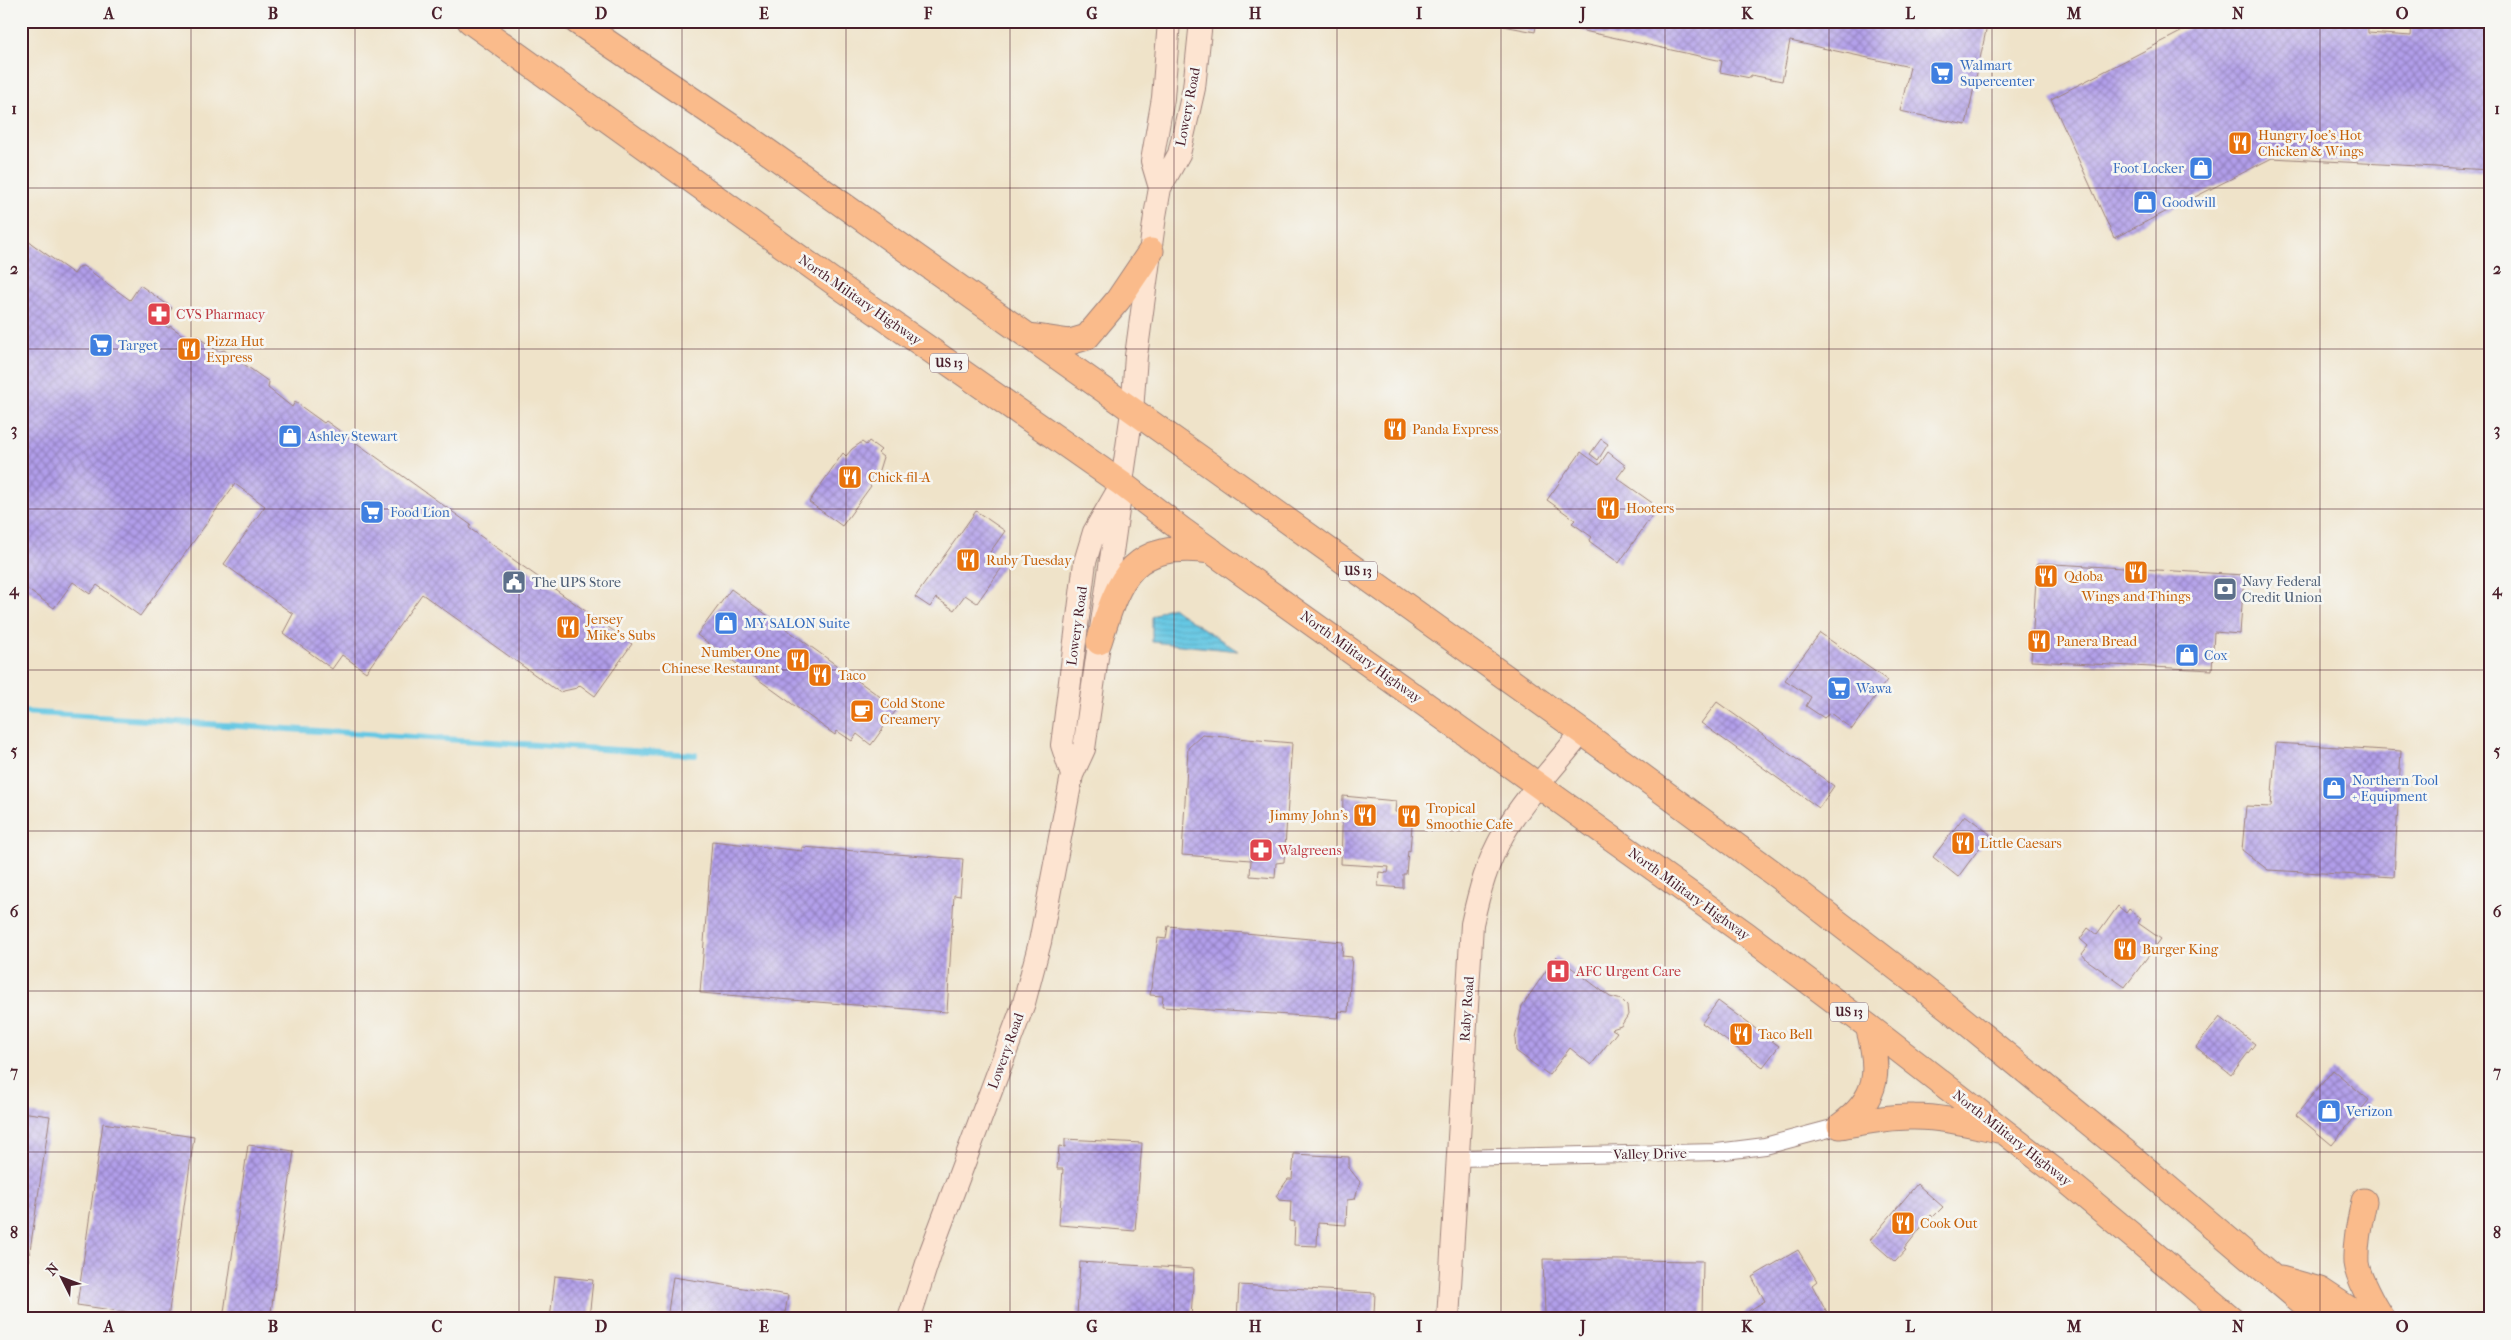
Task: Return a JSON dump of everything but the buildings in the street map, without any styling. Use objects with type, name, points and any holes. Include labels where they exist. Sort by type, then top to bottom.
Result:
[{"type":"main road","name":"North Military Highway","points":[[470,21],[842,288],[1122,484],[1182,530],[1214,551],[1747,935],[2005,1132],[2128,1231],[2232,1319]]},
{"type":"main road","name":"US 13","points":[[576,21],[757,144],[1132,412],[1210,465],[1582,732],[1784,881],[1950,1009],[2150,1172],[2322,1319]]},
{"type":"main road","points":[[1024,335],[1070,342],[1087,337],[1118,300],[1151,251]]},
{"type":"main road","points":[[1098,642],[1111,603],[1132,567],[1145,556],[1187,548],[1214,551]]},
{"type":"main road","points":[[1840,1126],[1855,1116],[1866,1102],[1874,1085],[1876,1071],[1868,1026]]},
{"type":"main road","points":[[1840,1126],[1913,1117],[1952,1120],[2005,1132]]},
{"type":"main road","points":[[2364,1201],[2359,1228],[2356,1264],[2365,1288],[2382,1319]]},
{"type":"main road","points":[[2274,1277],[2320,1290],[2364,1319]]},
{"type":"street","name":"Lowery Road","points":[[1160,188],[1152,161],[1163,98],[1170,21]]},
{"type":"street","name":"Lowery Road","points":[[909,1319],[931,1251],[964,1170],[1024,1002],[1040,942],[1072,775],[1084,749],[1132,412],[1136,356],[1160,188],[1179,154],[1194,88],[1201,21]]},
{"type":"street","name":"Lowery Road","points":[[1072,775],[1062,745],[1086,562],[1094,532],[1122,484]]},
{"type":"street","name":"Raby Road","points":[[1448,1319],[1472,924],[1481,886],[1503,835],[1582,732]]},
{"type":"street","name":"Valley Drive","points":[[1458,1158],[1717,1152],[1764,1146],[1840,1126]]},
{"type":"water","points":[[1172,607],[1238,651],[1152,642],[1152,617]]},
{"type":"waterway","points":[[21,712],[695,755]]},
{"type":"place","name":"Walmart Supercenter","points":[[1942,73]]},
{"type":"place","name":"Hungry Joe's Hot Chicken & Wings","points":[[2240,143]]},
{"type":"place","name":"Foot Locker","points":[[2201,168]]},
{"type":"place","name":"Goodwill","points":[[2145,202]]},
{"type":"place","name":"CVS Pharmacy","points":[[159,314]]},
{"type":"place","name":"Target","points":[[101,345]]},
{"type":"place","name":"Pizza Hut Express","points":[[189,349]]},
{"type":"place","name":"Panda Express","points":[[1395,429]]},
{"type":"place","name":"Ashley Stewart","points":[[290,436]]},
{"type":"place","name":"Chick-fil-A","points":[[850,477]]},
{"type":"place","name":"Hooters","points":[[1608,508]]},
{"type":"place","name":"Food Lion","points":[[372,512]]},
{"type":"place","name":"Ruby Tuesday","points":[[968,560]]},
{"type":"place","name":"Wings and Things","points":[[2136,572]]},
{"type":"place","name":"Qdoba","points":[[2046,576]]},
{"type":"place","name":"The UPS Store","points":[[514,582]]},
{"type":"place","name":"Navy Federal Credit Union","points":[[2225,589]]},
{"type":"place","name":"MY SALON Suite","points":[[726,623]]},
{"type":"place","name":"Jersey Mike's Subs","points":[[568,627]]},
{"type":"place","name":"Panera Bread","points":[[2039,641]]},
{"type":"place","name":"Cox","points":[[2187,655]]},
{"type":"place","name":"Number One Chinese Restaurant","points":[[798,660]]},
{"type":"place","name":"Taco","points":[[820,675]]},
{"type":"place","name":"Wawa","points":[[1839,688]]},
{"type":"place","name":"Cold Stone Creamery","points":[[862,711]]},
{"type":"place","name":"Northern Tool + Equipment","points":[[2334,788]]},
{"type":"place","name":"Jimmy John's","points":[[1365,815]]},
{"type":"place","name":"Tropical Smoothie Cafe","points":[[1409,816]]},
{"type":"place","name":"Little Caesars","points":[[1963,843]]},
{"type":"place","name":"Walgreens","points":[[1261,850]]},
{"type":"place","name":"Burger King","points":[[2125,949]]},
{"type":"place","name":"AFC Urgent Care","points":[[1558,971]]},
{"type":"place","name":"Taco Bell","points":[[1741,1034]]},
{"type":"place","name":"Verizon","points":[[2329,1111]]},
{"type":"place","name":"Cook Out","points":[[1903,1223]]}]
